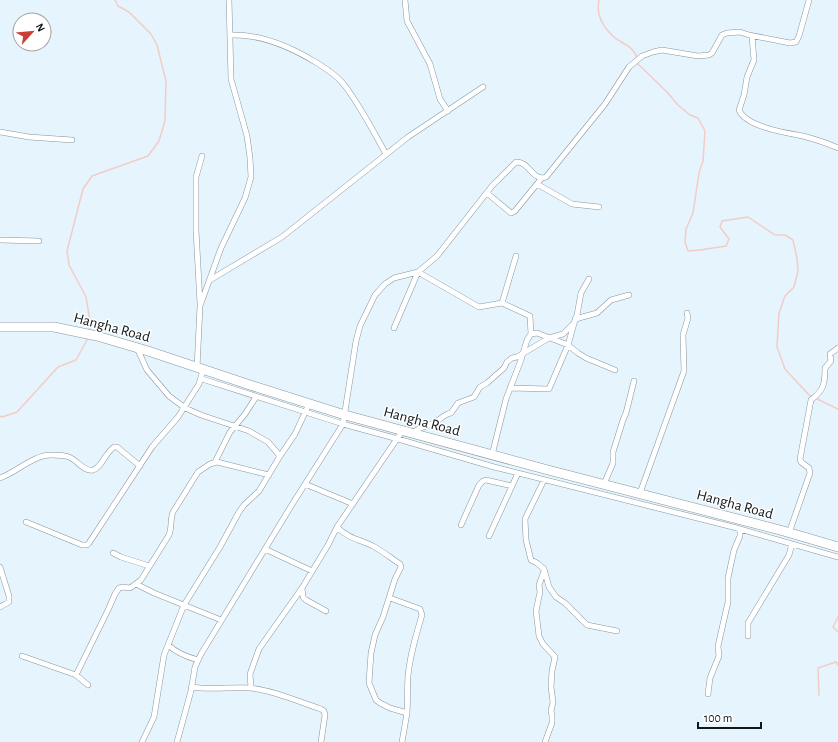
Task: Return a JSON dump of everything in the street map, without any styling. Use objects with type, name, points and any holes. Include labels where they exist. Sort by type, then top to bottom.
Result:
[{"type":"highway","name":"Hangha Road","points":[[0,327],[54,327],[82,332],[137,348],[201,372],[344,420],[403,430],[838,547]]},
{"type":"street","points":[[200,306],[221,248],[245,198],[251,177],[247,136],[231,79],[229,0]]},
{"type":"street","points":[[405,0],[407,21],[430,64],[440,99],[448,111]]},
{"type":"street","points":[[487,193],[511,214],[515,211],[541,179],[546,177],[605,104],[629,67],[642,56],[662,50],[698,56],[709,55],[712,53],[722,35],[727,33],[740,32],[752,36],[790,43],[796,42],[809,0]]},
{"type":"street","points":[[231,35],[244,35],[275,42],[307,57],[331,72],[345,85],[386,154]]},
{"type":"street","points":[[752,36],[754,60],[747,77],[744,95],[739,110],[741,115],[753,122],[776,131],[804,136],[838,148]]},
{"type":"street","points":[[210,280],[282,237],[414,133],[483,87]]},
{"type":"street","points":[[0,132],[29,137],[72,140]]},
{"type":"street","points":[[26,522],[82,545],[86,545],[92,539],[158,439],[184,408],[201,372],[200,306],[196,230],[196,177],[202,156]]},
{"type":"street","points":[[177,742],[198,660],[344,420],[356,341],[360,326],[376,295],[385,284],[394,278],[418,272],[437,256],[487,193],[516,162],[520,161],[525,164],[538,178],[541,179]]},
{"type":"street","points":[[537,184],[572,204],[599,207]]},
{"type":"street","points":[[0,240],[39,241]]},
{"type":"street","points":[[502,303],[516,256]]},
{"type":"street","points":[[418,272],[479,307],[502,303],[530,316],[531,334],[527,340],[510,388],[492,455]]},
{"type":"street","points":[[394,328],[418,272]]},
{"type":"street","points":[[510,388],[549,389],[568,345],[577,315],[579,299],[589,278]]},
{"type":"street","points":[[412,433],[434,423],[446,414],[451,413],[458,403],[474,397],[480,387],[487,383],[504,368],[512,358],[517,358],[549,338],[563,334],[579,318],[597,313],[611,300],[629,295]]},
{"type":"street","points":[[640,493],[684,370],[683,335],[688,318],[687,313]]},
{"type":"street","points":[[531,334],[537,333],[568,345],[578,354],[615,370]]},
{"type":"street","points":[[137,348],[146,370],[161,388],[184,408],[249,431],[268,442],[280,456]]},
{"type":"street","points":[[790,533],[810,473],[809,468],[801,462],[800,459],[811,400],[817,395],[825,383],[825,368],[831,361],[830,354],[838,348]]},
{"type":"street","points":[[142,742],[154,717],[164,655],[184,605],[220,547],[239,512],[244,505],[259,491],[308,408],[256,397],[201,372]]},
{"type":"street","points":[[604,484],[613,463],[613,452],[626,413],[634,381]]},
{"type":"street","points":[[215,462],[230,432],[256,397]]},
{"type":"street","points":[[344,420],[398,438],[518,473],[740,530],[838,557]]},
{"type":"street","points":[[251,688],[250,674],[259,649],[302,588],[337,527],[403,430]]},
{"type":"street","points":[[0,478],[25,466],[38,457],[43,456],[61,455],[69,457],[88,470],[92,470],[96,468],[114,447],[117,447],[140,466]]},
{"type":"street","points":[[76,675],[115,594],[119,588],[130,588],[141,580],[170,531],[170,519],[177,505],[198,472],[215,462],[222,462],[269,475]]},
{"type":"street","points":[[489,536],[518,473]]},
{"type":"street","points":[[461,525],[479,485],[483,481],[486,480],[512,486]]},
{"type":"street","points":[[544,480],[525,519],[531,560],[537,562],[544,570],[549,587],[556,597],[565,603],[587,626],[617,631]]},
{"type":"street","points":[[305,484],[353,504]]},
{"type":"street","points":[[337,527],[345,534],[373,546],[400,564],[401,567],[395,579],[390,598],[374,641],[371,653],[369,683],[376,700],[390,708],[407,713]]},
{"type":"street","points":[[708,694],[710,678],[719,656],[718,646],[728,602],[728,578],[734,550],[740,536],[740,530]]},
{"type":"street","points":[[748,636],[748,623],[788,555],[792,544]]},
{"type":"street","points":[[265,549],[312,571]]},
{"type":"street","points":[[113,553],[120,557],[149,566]]},
{"type":"street","points":[[0,568],[9,596],[8,602],[0,607]]},
{"type":"street","points":[[544,570],[539,585],[540,592],[536,611],[539,636],[543,644],[555,657],[552,671],[554,702],[551,711],[552,723],[545,742]]},
{"type":"street","points":[[136,584],[154,593],[221,620]]},
{"type":"street","points":[[302,588],[303,596],[306,600],[326,611]]},
{"type":"street","points":[[390,598],[422,611],[408,674],[408,703],[402,742]]},
{"type":"street","points":[[168,645],[184,656],[198,660]]},
{"type":"street","points":[[22,656],[76,675],[88,686]]},
{"type":"street","points":[[191,686],[200,688],[251,688],[324,711],[325,715],[320,742]]},
{"type":"waterway","points":[[89,330],[90,321],[86,297],[69,265],[67,251],[83,189],[92,176],[148,156],[159,141],[165,121],[166,81],[157,45],[151,34],[129,12],[118,6],[115,0]]},
{"type":"waterway","points":[[599,0],[598,5],[601,20],[604,25],[614,37],[633,51],[637,58]]},
{"type":"waterway","points":[[637,62],[678,105],[690,115],[698,118],[705,131],[703,161],[699,173],[693,213],[686,229],[685,242],[688,251],[726,246],[729,239],[720,227],[722,221],[748,217],[775,235],[785,235],[793,240],[798,271],[794,287],[785,296],[779,313],[777,347],[785,369],[809,395],[838,409]]},
{"type":"waterway","points":[[0,416],[2,417],[17,412],[58,367],[76,360],[88,338]]},
{"type":"waterway","points":[[838,617],[833,627],[838,632]]},
{"type":"waterway","points":[[819,695],[818,668],[836,662],[838,665]]}]
